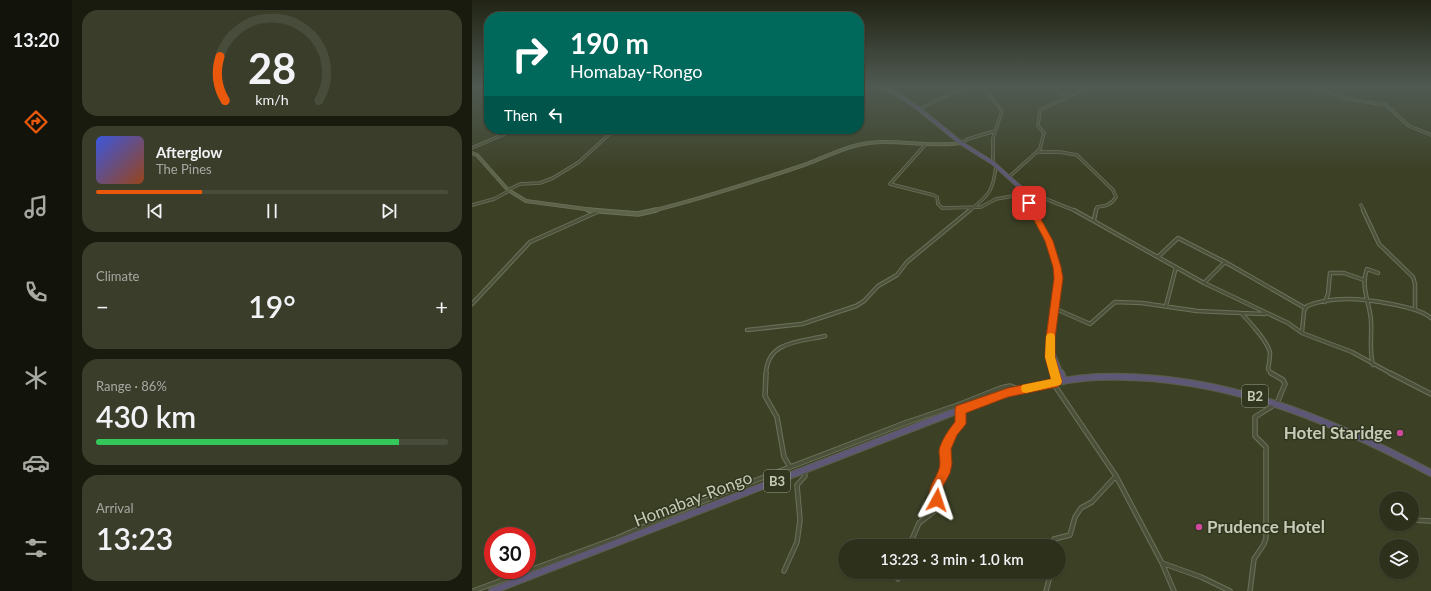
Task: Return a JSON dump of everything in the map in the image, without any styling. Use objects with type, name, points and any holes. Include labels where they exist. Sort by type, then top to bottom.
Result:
[{"type":"highway","points":[[926,115],[961,144],[994,165],[1009,178],[1023,192],[1043,228],[1054,254],[1058,278],[1050,338],[1051,361],[1055,382]]},
{"type":"highway","points":[[1051,350],[1064,381]]},
{"type":"highway","name":"B2","points":[[1064,381],[1098,377],[1156,378],[1207,385],[1277,403],[1323,420],[1356,434],[1431,473]]},
{"type":"highway","name":"Homabay-Rongo","points":[[492,591],[553,564],[886,439],[959,407],[1021,390],[1064,381]]},
{"type":"street","points":[[747,330],[802,324],[862,304],[873,290],[897,275],[907,262],[987,196],[992,189],[994,165],[993,138],[1001,115]]},
{"type":"street","points":[[1009,178],[1028,159],[1038,152],[1041,147],[1044,133],[1038,126],[1039,115]]},
{"type":"street","points":[[1397,115],[1409,126],[1431,135]]},
{"type":"street","points":[[472,153],[477,155],[508,190],[522,199],[532,202],[598,211],[638,214],[652,212],[796,168],[858,145],[881,143],[954,145],[961,144],[968,139],[995,130]]},
{"type":"street","points":[[472,148],[504,134]]},
{"type":"street","points":[[472,205],[490,200],[520,184],[540,183],[553,178],[579,162],[610,134]]},
{"type":"street","points":[[926,144],[890,184],[933,195],[937,198],[938,204],[942,208],[981,207],[996,199],[1023,192],[1060,203],[1094,220],[1204,283],[1288,323],[1302,333],[1352,352],[1373,365],[1431,394]]},
{"type":"street","points":[[1038,152],[1060,152],[1077,155],[1113,190],[1116,198],[1113,203],[1106,206],[1097,207],[1094,220]]},
{"type":"street","points":[[1361,205],[1379,244],[1413,277],[1415,284],[1415,309]]},
{"type":"street","points":[[472,304],[499,277],[528,244],[598,211]]},
{"type":"street","points":[[1158,257],[1178,238],[1225,262],[1305,308]]},
{"type":"street","points":[[1204,283],[1225,262]]},
{"type":"street","points":[[1166,306],[1176,267]]},
{"type":"street","points":[[1373,365],[1370,354],[1370,310],[1364,290],[1364,280],[1367,269],[1378,273]]},
{"type":"street","points":[[1325,302],[1330,273],[1341,272],[1352,274],[1364,280]]},
{"type":"street","points":[[1305,308],[1309,305],[1348,299],[1415,309],[1431,316]]},
{"type":"street","points":[[1055,308],[1090,324],[1115,302],[1142,303],[1197,311],[1267,314]]},
{"type":"street","points":[[1302,333],[1305,308]]},
{"type":"street","points":[[1241,313],[1254,326],[1257,333],[1267,344],[1270,353],[1268,369],[1270,373],[1282,380],[1285,384],[1277,403],[1258,414],[1254,421],[1255,436],[1266,447],[1266,538],[1264,544],[1254,559],[1250,591]]},
{"type":"street","points":[[790,467],[784,457],[777,417],[765,396],[766,365],[768,359],[781,346],[825,336]]},
{"type":"street","points":[[1055,382],[1116,476],[1162,562],[1174,591]]},
{"type":"street","points":[[473,591],[553,564],[720,494],[933,412],[959,407],[960,424],[953,432],[945,449],[945,469],[936,487],[936,510],[919,523],[912,539]]},
{"type":"street","points":[[883,432],[886,439]]},
{"type":"street","points":[[784,571],[796,542],[800,520],[797,485],[805,476],[804,471]]},
{"type":"street","points":[[1054,539],[1070,536],[1075,517],[1081,508],[1092,502],[1116,476]]},
{"type":"street","points":[[1419,520],[1431,521]]},
{"type":"street","points":[[1162,562],[1201,577],[1230,591]]},
{"type":"street","points":[[1046,591],[1049,579]]},
{"type":"slow traffic","points":[[1026,388],[1057,382],[1050,357],[1051,337]]},
{"type":"place","name":"Hotel Staridge","points":[[1400,433]]},
{"type":"place","name":"Prudence Hotel","points":[[1199,527]]},
{"type":"route","points":[[937,500],[935,492],[936,487],[944,473],[946,464],[944,454],[945,449],[953,432],[960,424],[960,410],[1008,393],[1057,382],[1050,357],[1050,338],[1058,278],[1057,267],[1049,241],[1029,203]]}]
